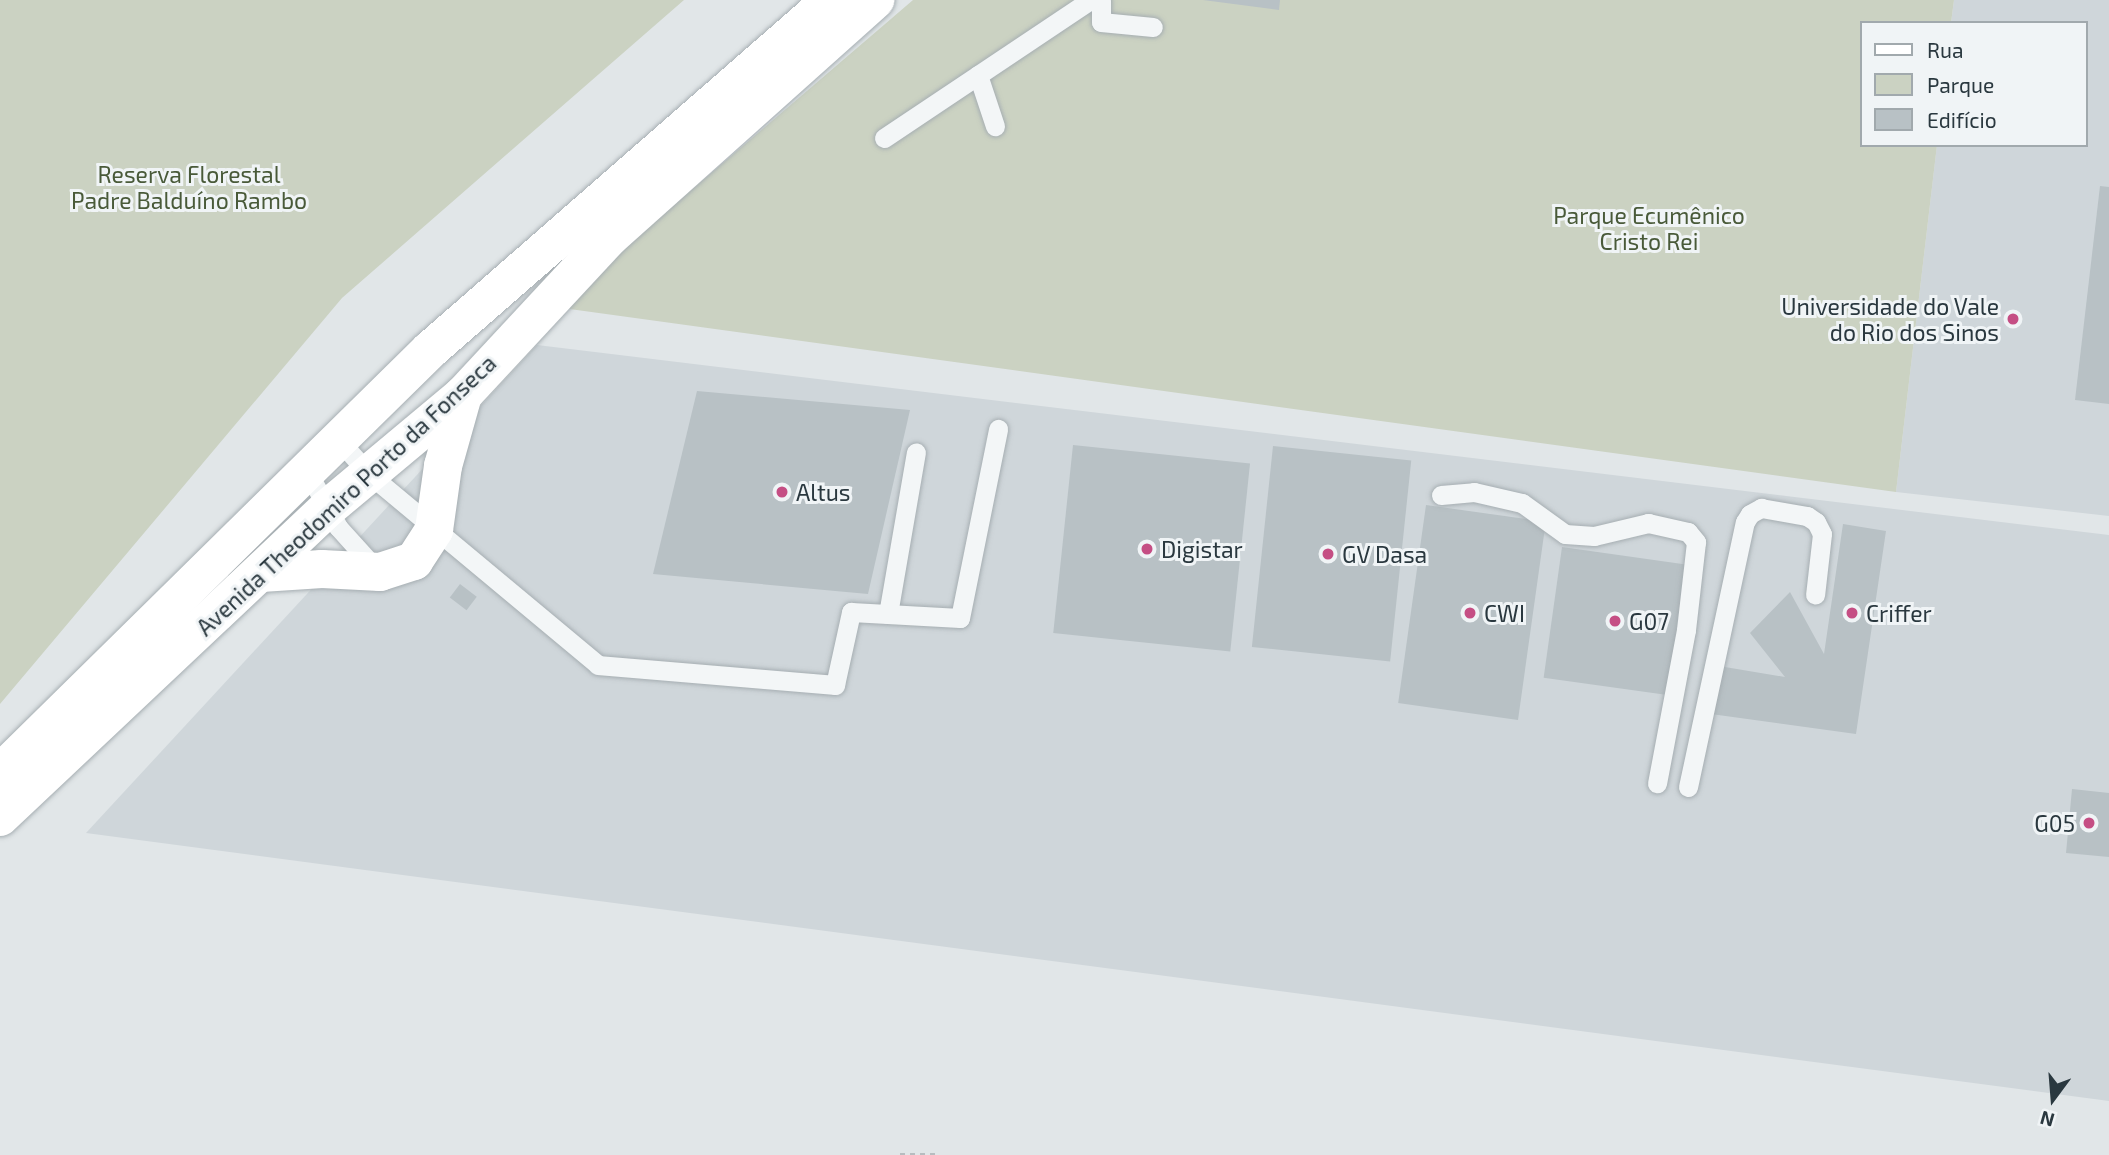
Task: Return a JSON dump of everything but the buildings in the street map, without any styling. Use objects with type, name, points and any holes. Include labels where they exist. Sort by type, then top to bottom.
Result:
[{"type":"main road","name":"Avenida Theodomiro Porto da Fonseca","points":[[0,773],[430,350],[831,0]]},
{"type":"main road","name":"Avenida Theodomiro Porto da Fonseca","points":[[0,817],[328,508],[463,395],[610,237],[875,0]]},
{"type":"main road","points":[[261,573],[323,569],[380,572],[414,561],[434,530],[443,466],[463,395]]},
{"type":"lane","points":[[884,138],[1090,0]]},
{"type":"lane","points":[[1101,0],[1101,22],[1153,27]]},
{"type":"lane","points":[[978,75],[995,126]]},
{"type":"lane","points":[[338,439],[369,474],[597,665],[835,685],[851,612],[960,618],[998,429]]},
{"type":"lane","points":[[888,614],[916,452]]},
{"type":"lane","points":[[307,471],[354,549],[380,572]]},
{"type":"lane","points":[[1441,495],[1474,492],[1522,503],[1565,534],[1594,536],[1648,523],[1688,532],[1696,542],[1686,630],[1657,783]]},
{"type":"lane","points":[[1688,787],[1745,522],[1750,514],[1761,509],[1807,516],[1816,522],[1822,534],[1815,594]]},
{"type":"path","points":[[900,1155],[940,1155]]},
{"type":"shaded area","name":"Universidade do Vale do Rio dos Sinos","points":[[1954,0],[2109,0],[2109,516],[1896,492],[1937,147],[2088,147],[2088,21],[1951,21]]},
{"type":"shaded area","points":[[537,345],[2109,535],[2109,1101],[86,833]]},
{"type":"green space","name":"Reserva Florestal Padre Balduíno Rambo","points":[[0,0],[684,0],[342,298],[0,704]]},
{"type":"green space","name":"Parque Ecumênico Cristo Rei","points":[[913,0],[1954,0],[1951,21],[1860,21],[1860,147],[1937,147],[1896,492],[555,307]]},
{"type":"place","name":"Universidade do Vale do Rio dos Sinos","points":[[2013,319]]},
{"type":"place","name":"Altus","points":[[782,492]]},
{"type":"place","name":"Digistar","points":[[1147,549]]},
{"type":"place","name":"GV Dasa","points":[[1328,554]]},
{"type":"place","name":"CWI","points":[[1470,613]]},
{"type":"place","name":"Criffer","points":[[1852,613]]},
{"type":"place","name":"G07","points":[[1615,621]]},
{"type":"place","name":"G05","points":[[2089,823]]}]
